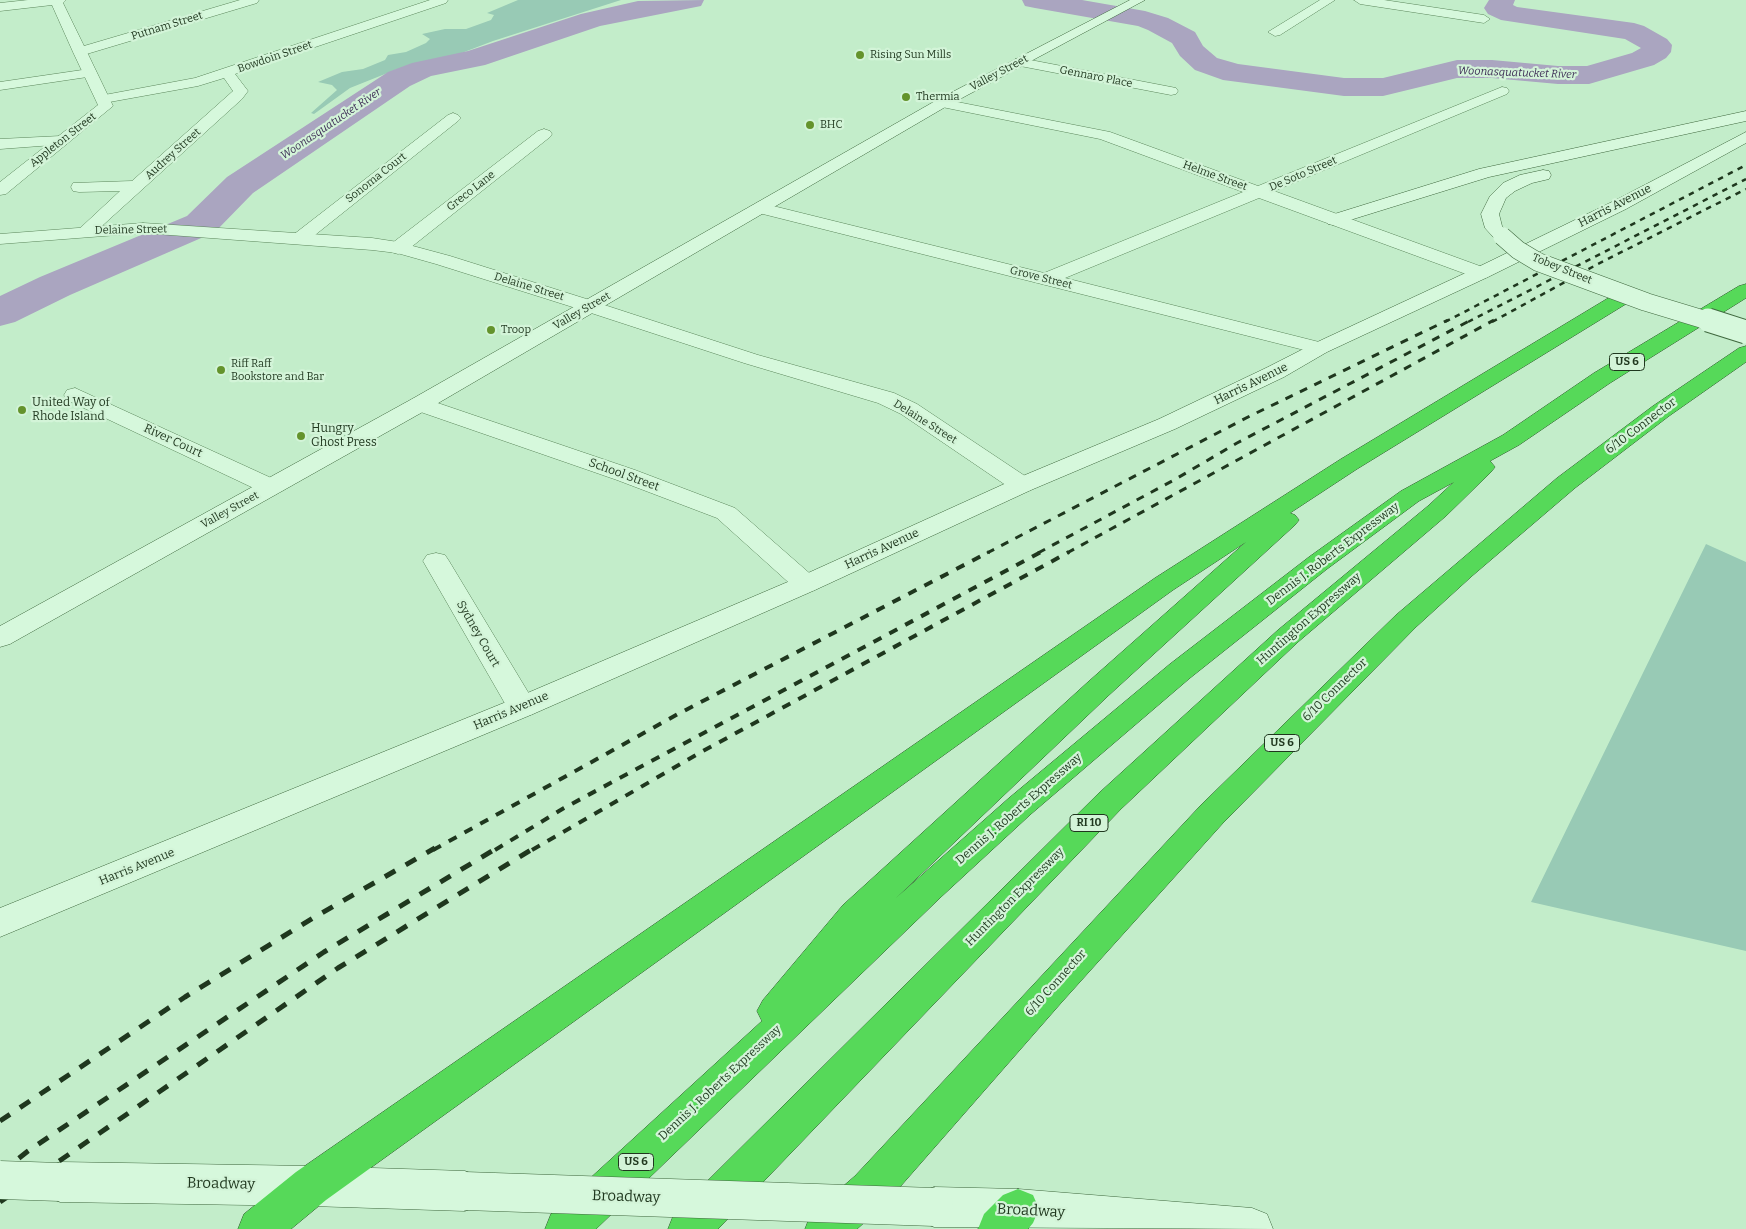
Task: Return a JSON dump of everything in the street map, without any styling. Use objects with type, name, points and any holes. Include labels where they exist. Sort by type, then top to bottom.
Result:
[{"type":"highway","name":"US 6","points":[[1511,440],[1602,378],[1746,290]]},
{"type":"highway","points":[[259,1229],[311,1186],[1164,584],[1348,464],[1627,295]]},
{"type":"highway","name":"6/10 Connector","points":[[870,1190],[1048,992],[1212,814],[1295,729],[1406,621],[1566,483],[1661,411],[1746,352]]},
{"type":"highway","name":"Dennis J. Roberts Expressway","points":[[566,1229],[706,1096],[999,825],[1180,671],[1318,563],[1410,496],[1511,440]]},
{"type":"highway","name":"Huntington Expressway","points":[[689,1229],[1117,795],[1282,642],[1437,511],[1511,440]]},
{"type":"highway","points":[[706,1096],[854,914],[1098,689],[1348,464]]},
{"type":"highway","points":[[826,1229],[870,1190]]},
{"type":"highway","name":"US 6","points":[[843,1229],[870,1190]]},
{"type":"street","name":"Putnam Street","points":[[80,52],[253,0]]},
{"type":"street","name":"Bowdoin Street","points":[[104,99],[189,84],[227,73],[442,0]]},
{"type":"street","name":"Valley Street","points":[[0,638],[420,404],[942,103],[1139,0]]},
{"type":"street","points":[[1275,32],[1328,0]]},
{"type":"street","points":[[1360,0],[1484,19],[1470,31]]},
{"type":"street","name":"Appleton Street","points":[[0,190],[106,106],[89,73],[58,1]]},
{"type":"street","points":[[0,7],[58,1]]},
{"type":"street","name":"Gennaro Place","points":[[1020,62],[1171,91]]},
{"type":"street","points":[[0,86],[89,73]]},
{"type":"street","name":"Audrey Street","points":[[86,231],[241,91],[227,73]]},
{"type":"street","name":"De Soto Street","points":[[1047,279],[1502,91]]},
{"type":"street","name":"Helme Street","points":[[942,103],[1104,135],[1480,274]]},
{"type":"street","points":[[1334,220],[1485,173],[1746,116]]},
{"type":"street","name":"Sonoma Court","points":[[299,239],[453,118]]},
{"type":"street","name":"Tobey Street","points":[[1746,125],[1699,141],[1526,179],[1509,187],[1498,196],[1490,208],[1491,222],[1502,236],[1518,250],[1538,262],[1627,295],[1746,332]]},
{"type":"street","name":"Greco Lane","points":[[398,248],[544,134]]},
{"type":"street","name":"Harris Avenue","points":[[0,923],[522,706],[806,584],[1022,485],[1167,424],[1276,372],[1320,348],[1480,274],[1620,204],[1746,137]]},
{"type":"street","points":[[0,144],[61,141]]},
{"type":"street","points":[[79,187],[136,186]]},
{"type":"street","name":"Grove Street","points":[[761,208],[1320,348]]},
{"type":"street","name":"Delaine Street","points":[[0,239],[143,228],[398,248],[443,260],[751,358],[886,398],[909,409],[1022,485]]},
{"type":"street","name":"River Court","points":[[75,395],[271,487]]},
{"type":"street","name":"School Street","points":[[420,404],[619,473],[726,513],[806,584]]},
{"type":"street","name":"Sydney Court","points":[[436,560],[522,706]]},
{"type":"street","name":"Broadway","points":[[0,1180],[311,1186],[934,1207],[1008,1219],[1252,1229]]},
{"type":"green space","points":[[518,0],[621,0],[493,41],[459,54],[395,70],[350,88],[314,114],[311,113],[337,90],[332,85],[318,82],[342,72],[363,69],[385,60],[388,55],[406,52],[426,43],[430,39],[422,34],[445,29],[466,29],[491,20],[494,15],[487,13]]},
{"type":"green space","points":[[1706,544],[1746,562],[1746,951],[1531,902]]},
{"type":"waterway","name":"Woonasquatucket River","points":[[0,313],[55,286],[201,224],[240,185],[399,79],[423,69],[474,59],[591,20],[638,9],[691,0]]},
{"type":"waterway","name":"Woonasquatucket River","points":[[1035,0],[1145,19],[1185,38],[1190,50],[1206,64],[1234,73],[1344,87],[1383,87],[1457,69],[1492,69],[1558,75],[1589,75],[1643,59],[1656,52],[1657,45],[1634,32],[1511,14],[1498,8],[1502,0]]},
{"type":"railway","points":[[1445,322],[1746,165]]},
{"type":"railway","points":[[1468,322],[1746,179]]},
{"type":"railway","points":[[1492,322],[1596,265],[1746,189]]},
{"type":"railway","points":[[987,553],[1250,416],[1448,320]]},
{"type":"railway","points":[[1038,553],[1174,480],[1237,443],[1471,320]]},
{"type":"railway","points":[[1067,553],[1494,320]]},
{"type":"railway","points":[[433,850],[678,714],[989,552]]},
{"type":"railway","points":[[495,850],[564,808],[1041,552]]},
{"type":"railway","points":[[532,850],[703,751],[1069,552]]},
{"type":"railway","points":[[0,1121],[185,997],[313,918],[435,848]]},
{"type":"railway","points":[[0,1173],[28,1151],[324,952],[497,848]]},
{"type":"railway","points":[[0,1202],[338,968],[534,848]]},
{"type":"place","name":"Rising Sun Mills","points":[[860,55]]},
{"type":"place","name":"Thermia","points":[[906,97]]},
{"type":"place","name":"BHC","points":[[810,125]]},
{"type":"place","name":"Troop","points":[[491,330]]},
{"type":"place","name":"Riff Raff Bookstore and Bar","points":[[221,370]]},
{"type":"place","name":"United Way of Rhode Island","points":[[22,410]]},
{"type":"place","name":"Hungry Ghost Press","points":[[301,436]]}]
